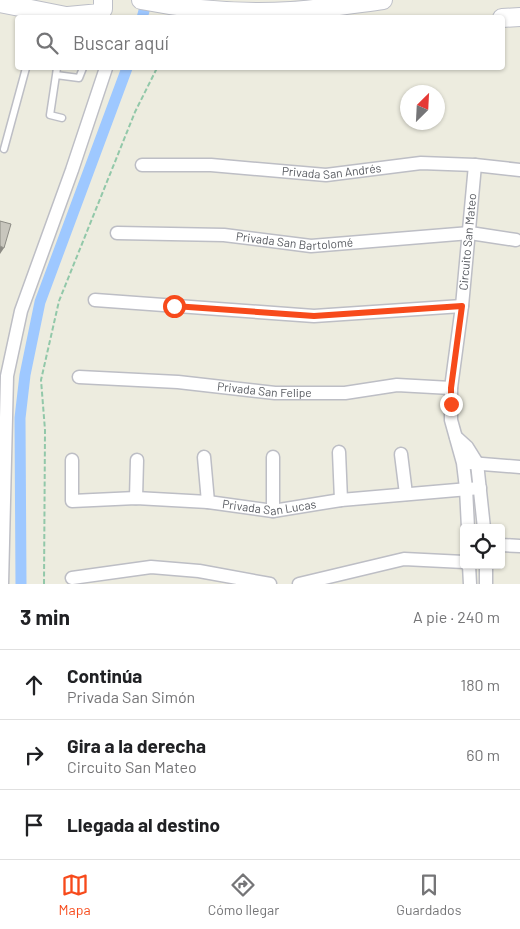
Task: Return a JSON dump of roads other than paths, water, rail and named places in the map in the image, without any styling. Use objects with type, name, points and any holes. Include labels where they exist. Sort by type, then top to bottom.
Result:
[{"type":"main road","points":[[84,15],[100,13],[105,4],[103,0]]},
{"type":"main road","points":[[141,0],[176,7],[250,13],[293,11],[383,0]]},
{"type":"main road","points":[[5,6],[41,14]]},
{"type":"main road","points":[[505,18],[520,17]]},
{"type":"street","points":[[2,584],[7,376],[21,311],[72,170],[105,70]]},
{"type":"street","name":"Privada San Andrés","points":[[142,166],[211,164],[326,175],[421,163],[475,165],[520,170]]},
{"type":"street","name":"Circuito San Mateo","points":[[468,524],[463,463],[451,420],[451,388],[470,233],[475,165]]},
{"type":"street","name":"Privada San Bartolomé","points":[[117,232],[224,235],[311,246],[470,233],[516,240]]},
{"type":"street","points":[[95,300],[314,316],[462,306]]},
{"type":"street","name":"Privada San Felipe","points":[[79,377],[178,382],[275,393],[345,393],[397,385],[451,388]]},
{"type":"street","name":"Circuito San Mateo","points":[[456,437],[467,447],[477,463],[484,524]]},
{"type":"street","points":[[339,452],[341,500]]},
{"type":"street","points":[[401,454],[406,494]]},
{"type":"street","points":[[204,457],[208,502]]},
{"type":"street","points":[[273,457],[273,511]]},
{"type":"street","name":"Privada San Lucas","points":[[72,460],[72,501],[136,498],[208,502],[273,511],[341,500],[480,488]]},
{"type":"street","points":[[136,498],[138,460]]},
{"type":"street","points":[[463,463],[520,467]]},
{"type":"street","points":[[505,545],[520,546]]},
{"type":"street","points":[[298,584],[404,559],[460,562]]},
{"type":"street","points":[[72,578],[152,567],[199,571],[270,584]]},
{"type":"street","points":[[470,569],[470,584]]},
{"type":"street","points":[[486,569],[486,584]]},
{"type":"lane","points":[[4,148],[25,70]]},
{"type":"lane","points":[[56,70],[50,115],[62,118]]},
{"type":"lane","points":[[56,75],[79,78],[82,70]]},
{"type":"waterway","points":[[143,15],[147,0]]},
{"type":"waterway","points":[[21,584],[20,418],[25,375],[40,302],[126,70]]}]
